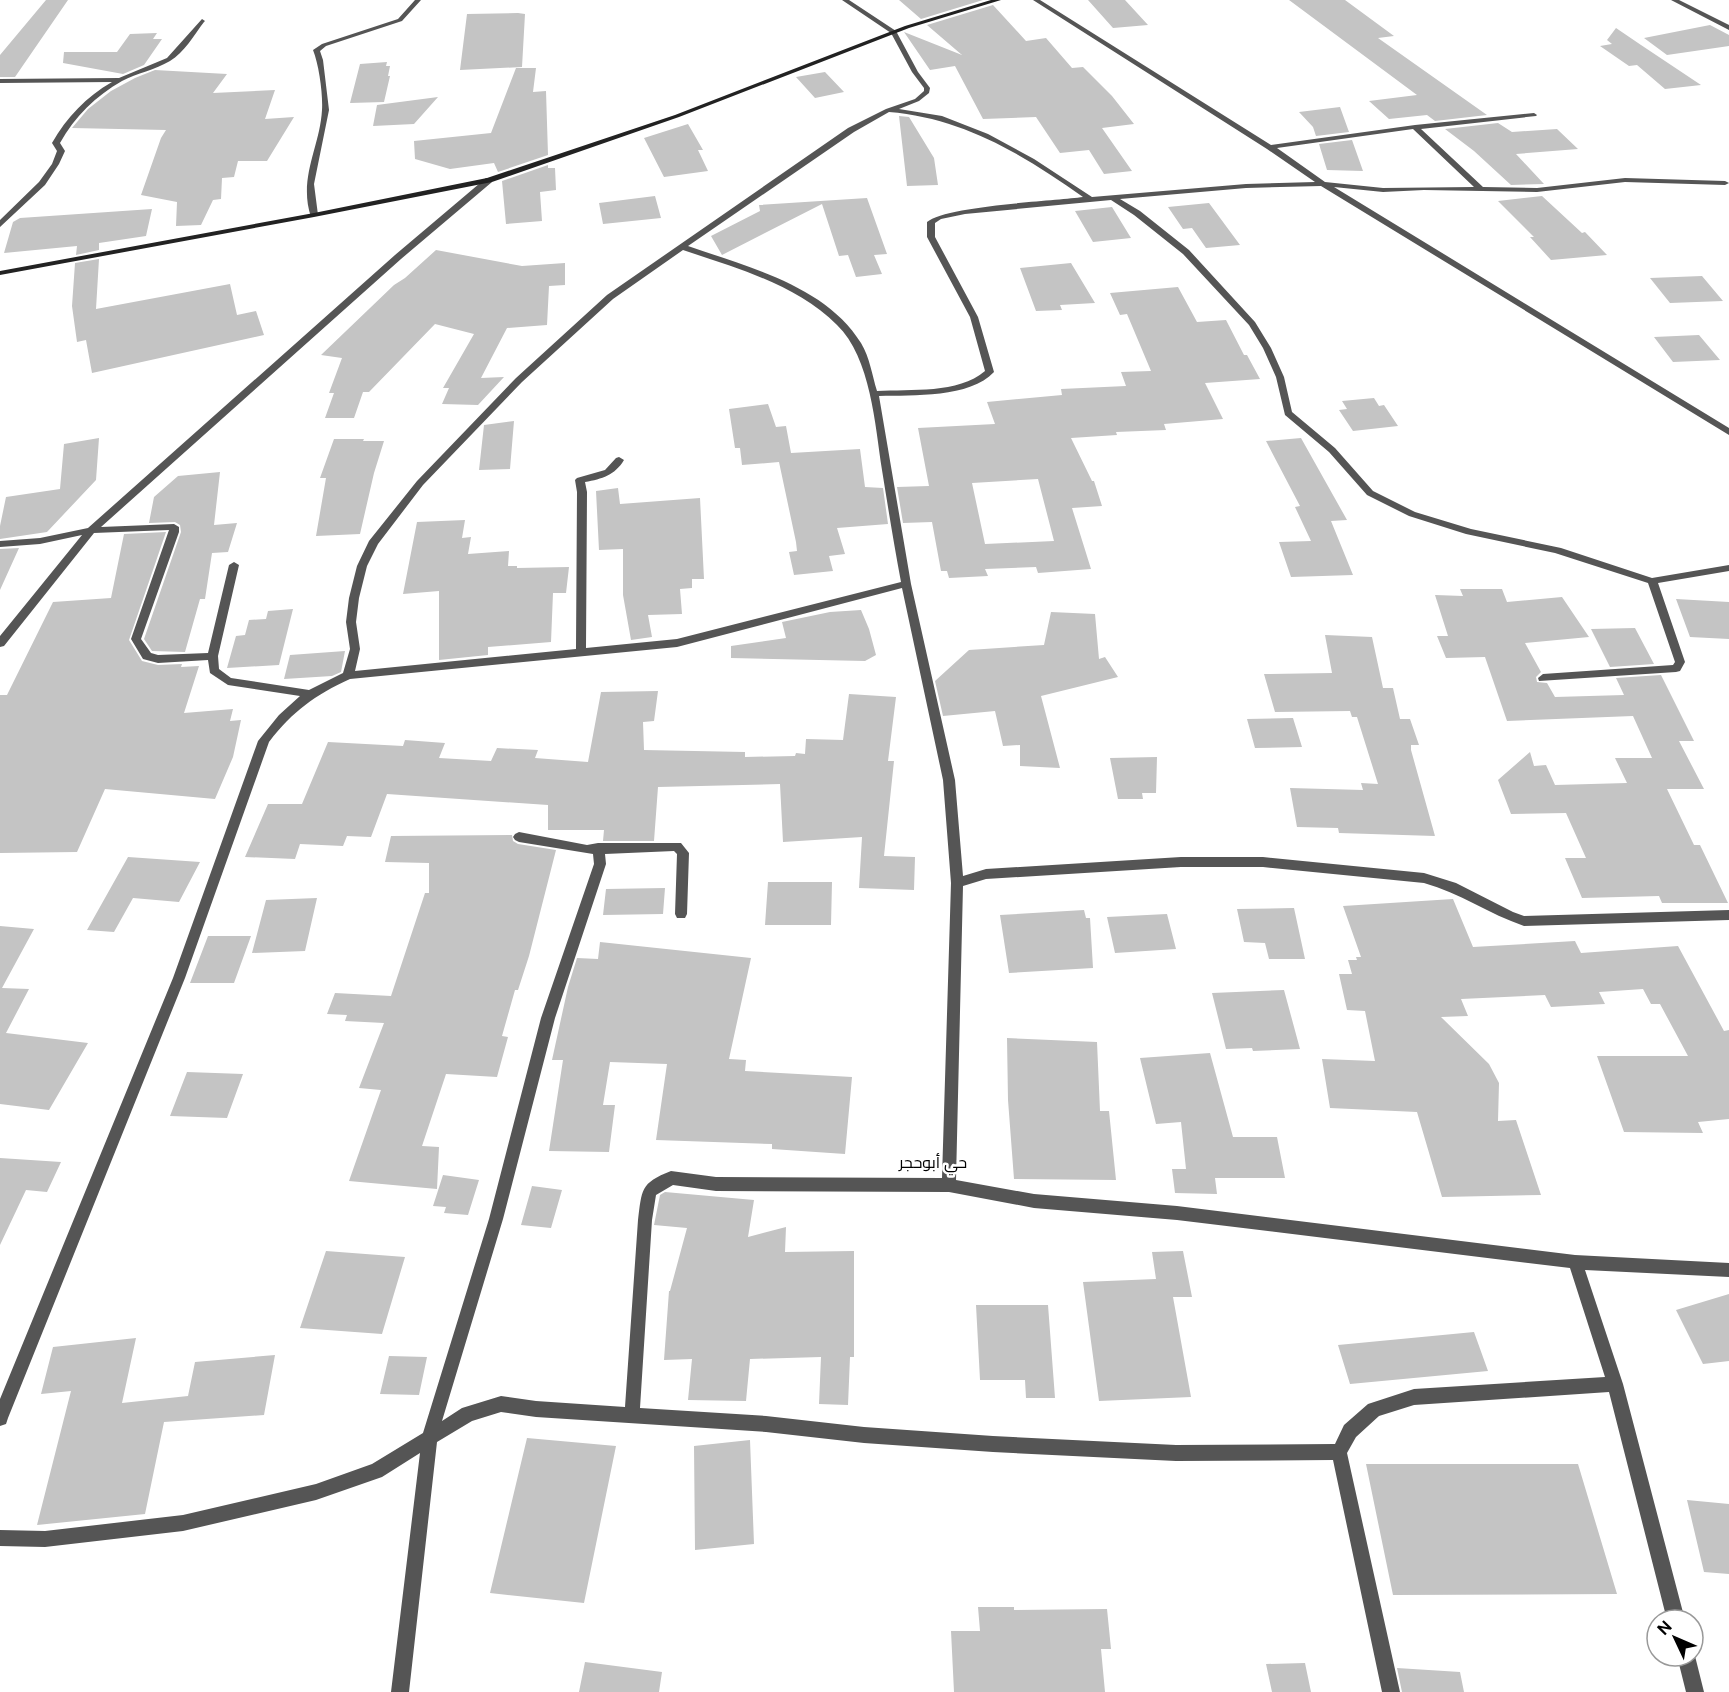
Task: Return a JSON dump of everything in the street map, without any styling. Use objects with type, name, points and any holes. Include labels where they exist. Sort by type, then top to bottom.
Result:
[{"type":"street","points":[[314,215],[310,184],[326,110],[320,60],[316,50],[324,45],[400,20],[418,0]]},
{"type":"street","points":[[348,675],[356,649],[351,622],[362,566],[373,543],[408,498],[519,380],[610,297],[851,130],[888,110],[916,100],[927,92],[927,88],[915,72],[894,32],[845,0]]},
{"type":"street","points":[[0,273],[489,180],[677,116],[894,32],[998,0]]},
{"type":"street","points":[[1036,0],[1270,147],[1323,184],[1729,432]]},
{"type":"street","points":[[1674,0],[1729,28]]},
{"type":"street","points":[[0,225],[41,187],[54,170],[61,151],[56,143],[85,103],[94,94],[120,80],[169,59],[182,47],[202,21]]},
{"type":"street","points":[[0,81],[120,80]]},
{"type":"street","points":[[888,110],[921,113],[951,122],[1008,148],[1050,172],[1090,199]]},
{"type":"street","points":[[1270,147],[1415,127],[1534,115]]},
{"type":"street","points":[[1415,127],[1480,188]]},
{"type":"street","points":[[0,643],[91,531],[398,257],[489,180]]},
{"type":"street","points":[[874,394],[961,387],[977,383],[990,372],[974,317],[931,237],[931,222],[939,217],[965,212],[1090,199],[1246,186],[1323,184],[1383,190],[1480,188],[1537,190],[1626,180],[1728,184]]},
{"type":"street","points":[[1112,197],[1137,213],[1186,252],[1251,324],[1267,348],[1280,377],[1288,413],[1332,450],[1370,493],[1412,514],[1468,532],[1557,550],[1653,581],[1729,568]]},
{"type":"street","points":[[682,247],[783,285],[815,301],[840,320],[858,344],[874,394],[906,585],[949,780],[957,883],[949,1185]]},
{"type":"street","points":[[581,653],[582,492],[580,480],[596,478],[616,467],[619,460]]},
{"type":"street","points":[[0,544],[40,541],[91,531],[174,526],[174,532],[136,639],[147,656],[158,659],[178,660],[213,656]]},
{"type":"street","points":[[234,565],[213,656],[214,670],[228,681],[309,694]]},
{"type":"street","points":[[1543,678],[1676,668],[1680,662],[1653,581]]},
{"type":"street","points":[[0,1418],[179,978],[264,741],[286,713],[309,694],[348,675],[677,643],[906,585]]},
{"type":"street","points":[[519,837],[587,850],[677,846],[683,853],[681,914]]},
{"type":"street","points":[[400,1692],[430,1435],[496,1219],[548,1018],[600,864],[598,848]]},
{"type":"street","points":[[957,883],[986,874],[1007,872],[1181,862],[1263,862],[1424,878],[1452,886],[1509,916],[1524,921],[1729,915]]},
{"type":"street","points":[[632,1415],[649,1191],[671,1178],[716,1184],[949,1185],[1034,1201],[1177,1213],[1575,1262],[1729,1269]]},
{"type":"street","points":[[1575,1262],[1615,1384],[1673,1608]]},
{"type":"street","points":[[1391,1692],[1339,1452],[1350,1431],[1374,1410],[1414,1397],[1615,1384]]},
{"type":"street","points":[[0,1538],[45,1539],[183,1523],[316,1492],[376,1471],[430,1435],[468,1414],[501,1404],[536,1409],[1004,1444],[1176,1453],[1339,1452]]},
{"type":"street","points":[[1689,1668],[1695,1692]]},
{"type":"building","points":[[46,0],[68,0],[15,77],[0,77],[0,55]]},
{"type":"building","points":[[899,0],[983,0],[921,19]]},
{"type":"building","points":[[1088,0],[1125,0],[1148,25],[1113,28]]},
{"type":"building","points":[[1289,0],[1345,0],[1394,36],[1378,38],[1487,115],[1435,121],[1427,115],[1389,119],[1369,101],[1417,95]]},
{"type":"building","points":[[993,5],[1026,41],[1046,38],[1072,68],[1083,67],[1112,96],[1134,124],[1102,128],[1132,171],[1104,174],[1089,150],[1060,153],[1036,117],[983,119],[955,66],[930,70],[904,32],[962,55],[927,25]]},
{"type":"building","points":[[467,14],[525,14],[522,67],[460,70]]},
{"type":"building","points":[[1710,25],[1729,35],[1729,46],[1667,55],[1644,38]]},
{"type":"building","points":[[1616,28],[1701,85],[1665,89],[1637,65],[1629,66],[1600,46],[1612,44],[1607,40]]},
{"type":"building","points":[[157,33],[153,39],[162,39],[144,65],[123,74],[63,63],[64,52],[117,52],[130,34]]},
{"type":"building","points":[[387,62],[386,66],[390,66],[388,76],[390,76],[384,102],[350,103],[360,64]]},
{"type":"building","points":[[516,68],[536,68],[533,92],[546,91],[548,155],[498,172],[494,163],[450,169],[415,159],[414,141],[491,133]]},
{"type":"building","points":[[155,70],[227,74],[213,93],[275,90],[265,119],[294,117],[267,161],[238,161],[234,177],[222,178],[221,199],[213,200],[201,225],[176,226],[177,202],[141,195],[166,130],[72,128],[88,109],[111,91]]},
{"type":"building","points":[[825,72],[844,92],[815,98],[796,77]]},
{"type":"building","points":[[438,97],[414,124],[373,126],[377,105]]},
{"type":"building","points":[[1340,107],[1349,132],[1316,136],[1313,127],[1299,112]]},
{"type":"building","points":[[899,116],[909,117],[934,158],[938,185],[907,186]]},
{"type":"building","points":[[1498,123],[1512,132],[1557,129],[1578,149],[1516,154],[1544,184],[1511,185],[1474,151],[1445,129]]},
{"type":"building","points":[[688,124],[703,150],[698,150],[708,171],[664,177],[644,138]]},
{"type":"building","points":[[1352,140],[1363,171],[1327,170],[1319,144]]},
{"type":"building","points":[[548,165],[548,168],[555,168],[556,190],[540,192],[542,221],[506,224],[502,181]]},
{"type":"building","points":[[655,196],[661,218],[603,224],[599,203]]},
{"type":"building","points":[[1542,196],[1582,233],[1585,232],[1607,255],[1551,260],[1530,237],[1534,237],[1498,201]]},
{"type":"building","points":[[867,198],[887,254],[874,255],[882,274],[856,277],[848,255],[839,256],[822,204],[722,255],[711,236],[760,211],[759,205]]},
{"type":"building","points":[[1209,203],[1240,245],[1206,248],[1192,228],[1183,229],[1168,207]]},
{"type":"building","points":[[1112,207],[1131,238],[1093,242],[1075,211]]},
{"type":"building","points":[[152,209],[146,236],[99,243],[99,250],[76,255],[77,246],[4,253],[13,222],[20,218]]},
{"type":"building","points":[[436,250],[522,266],[565,263],[565,285],[549,286],[547,325],[507,328],[481,378],[504,377],[478,405],[442,404],[449,388],[443,388],[474,334],[435,324],[369,392],[363,392],[354,418],[325,418],[334,393],[329,393],[342,358],[321,355],[394,285]]},
{"type":"building","points":[[99,259],[96,309],[230,284],[237,315],[256,311],[264,335],[92,373],[86,340],[77,342],[72,306],[75,263]]},
{"type":"building","points":[[1071,263],[1095,303],[1060,305],[1062,310],[1036,311],[1020,268]]},
{"type":"building","points":[[1702,276],[1723,301],[1670,303],[1650,278]]},
{"type":"building","points":[[1178,287],[1197,322],[1226,320],[1244,355],[1247,355],[1260,379],[1205,383],[1223,419],[1164,424],[1166,430],[1116,432],[1117,435],[1071,438],[1094,481],[1102,506],[1072,508],[1091,569],[1038,573],[1036,567],[985,569],[988,576],[949,578],[947,571],[941,571],[932,522],[903,523],[897,487],[929,486],[918,428],[995,424],[987,402],[1062,395],[1061,389],[1126,386],[1121,372],[1151,371],[1127,314],[1120,315],[1110,293]],"holes":[[[1038,479],[1054,541],[985,544],[972,483]]]},
{"type":"building","points":[[1699,335],[1720,360],[1673,362],[1654,337]]},
{"type":"building","points":[[1374,398],[1379,406],[1384,405],[1398,426],[1353,431],[1339,410],[1347,409],[1342,401]]},
{"type":"building","points":[[768,404],[776,427],[786,426],[791,453],[860,449],[865,487],[883,488],[888,524],[837,528],[845,554],[829,556],[833,571],[794,575],[789,552],[797,551],[796,542],[779,462],[742,465],[740,448],[735,448],[729,409]]},
{"type":"building","points":[[514,421],[510,469],[479,470],[484,425]]},
{"type":"building","points":[[99,438],[96,480],[47,532],[0,539],[0,526],[6,497],[60,489],[64,444]]},
{"type":"building","points":[[1301,438],[1347,520],[1331,521],[1353,575],[1291,577],[1279,542],[1311,541],[1295,507],[1300,506],[1266,441]]},
{"type":"building","points":[[334,439],[384,441],[360,534],[316,536],[326,478],[320,478]]},
{"type":"building","points":[[220,472],[214,525],[237,523],[228,552],[212,553],[205,599],[200,599],[185,652],[152,651],[144,639],[181,532],[180,525],[175,522],[149,523],[154,497],[178,476]]},
{"type":"building","points":[[618,488],[620,504],[700,498],[704,579],[692,579],[692,588],[680,589],[682,614],[648,615],[652,637],[631,640],[623,595],[623,549],[599,550],[596,491]]},
{"type":"building","points":[[465,520],[462,538],[471,537],[468,554],[509,551],[508,566],[517,566],[517,568],[569,567],[566,593],[553,593],[551,642],[488,647],[488,655],[439,660],[439,591],[403,594],[417,522]]},
{"type":"building","points":[[166,532],[129,640],[142,661],[158,665],[199,666],[184,713],[233,709],[230,721],[241,720],[233,757],[215,799],[105,789],[77,852],[0,853],[0,695],[7,695],[53,602],[111,598],[124,534]]},
{"type":"building","points":[[19,548],[0,590],[0,549]]},
{"type":"building","points":[[1460,589],[1502,589],[1507,602],[1562,597],[1589,637],[1525,643],[1541,672],[1536,677],[1537,682],[1547,683],[1555,697],[1624,695],[1616,678],[1661,675],[1694,741],[1679,741],[1704,789],[1667,789],[1694,845],[1700,845],[1728,903],[1662,903],[1659,896],[1582,898],[1565,858],[1586,858],[1566,813],[1511,814],[1498,780],[1530,752],[1534,766],[1546,765],[1555,785],[1627,783],[1615,758],[1652,758],[1633,716],[1507,721],[1485,657],[1446,658],[1437,636],[1448,636],[1435,595],[1463,596]]},
{"type":"building","points":[[1676,599],[1729,602],[1729,639],[1690,637]]},
{"type":"building","points":[[293,609],[279,665],[227,668],[236,636],[245,635],[249,620],[266,619],[268,611]]},
{"type":"building","points":[[861,610],[876,655],[865,661],[731,658],[731,646],[786,638],[782,622],[830,612]]},
{"type":"building","points":[[1051,612],[1095,614],[1099,659],[1105,657],[1118,677],[1041,696],[1060,768],[1020,766],[1020,745],[1003,746],[995,711],[943,716],[935,681],[969,650],[1044,645]]},
{"type":"building","points":[[1635,628],[1654,664],[1610,667],[1591,629]]},
{"type":"building","points":[[1325,635],[1372,637],[1383,688],[1393,688],[1400,719],[1410,719],[1419,745],[1411,745],[1411,750],[1435,836],[1339,833],[1338,828],[1297,827],[1290,788],[1363,790],[1361,783],[1378,784],[1357,717],[1352,717],[1350,711],[1275,712],[1264,674],[1332,673]]},
{"type":"building","points":[[345,651],[341,672],[332,676],[284,679],[290,655]]},
{"type":"building","points":[[658,691],[654,721],[643,722],[644,750],[745,752],[745,757],[795,756],[796,753],[805,754],[806,739],[843,740],[849,694],[896,697],[888,761],[894,761],[884,856],[915,857],[914,890],[859,888],[862,837],[783,842],[780,784],[658,787],[654,841],[603,841],[604,830],[548,830],[548,805],[387,794],[371,837],[347,836],[343,846],[300,844],[295,859],[245,857],[268,804],[302,804],[328,742],[403,746],[405,740],[445,743],[439,758],[491,761],[497,748],[538,750],[535,758],[588,762],[601,692]]},
{"type":"building","points":[[1293,718],[1302,747],[1255,748],[1247,719]]},
{"type":"building","points":[[1157,757],[1156,793],[1142,793],[1143,799],[1118,799],[1110,758]]},
{"type":"building","points":[[512,835],[513,841],[518,844],[556,850],[529,956],[518,990],[515,990],[502,1036],[508,1037],[497,1077],[446,1074],[422,1146],[439,1147],[437,1189],[349,1181],[381,1090],[359,1088],[384,1023],[345,1021],[347,1015],[327,1014],[335,993],[391,996],[425,893],[429,893],[429,863],[385,862],[391,836]]},
{"type":"building","points":[[128,857],[200,862],[179,902],[133,898],[114,932],[87,930]]},
{"type":"building","points":[[768,882],[832,882],[831,925],[765,925]]},
{"type":"building","points":[[665,888],[663,914],[603,915],[606,889]]},
{"type":"building","points":[[317,898],[305,951],[252,953],[266,900]]},
{"type":"building","points":[[1453,899],[1473,947],[1575,941],[1581,953],[1678,946],[1724,1031],[1729,1030],[1729,1119],[1698,1122],[1703,1133],[1624,1132],[1597,1056],[1688,1056],[1660,1004],[1651,1004],[1643,989],[1599,992],[1605,1004],[1551,1007],[1545,995],[1461,999],[1468,1016],[1441,1017],[1489,1064],[1499,1083],[1498,1121],[1516,1120],[1541,1195],[1442,1197],[1417,1112],[1330,1108],[1322,1059],[1375,1061],[1365,1011],[1347,1010],[1339,974],[1352,974],[1348,960],[1357,960],[1356,957],[1361,957],[1343,906]]},
{"type":"building","points":[[1294,908],[1305,959],[1269,959],[1265,943],[1244,942],[1237,909]]},
{"type":"building","points":[[1084,910],[1086,918],[1090,918],[1093,968],[1009,973],[1000,915]]},
{"type":"building","points":[[1167,914],[1176,949],[1115,953],[1107,917]]},
{"type":"building","points":[[0,926],[34,929],[2,988],[29,989],[6,1033],[88,1043],[49,1110],[0,1104]]},
{"type":"building","points":[[208,936],[251,936],[234,983],[190,983]]},
{"type":"building","points":[[600,942],[751,958],[729,1059],[746,1060],[745,1071],[852,1077],[845,1154],[772,1149],[772,1144],[656,1140],[667,1064],[610,1062],[603,1105],[615,1105],[609,1152],[549,1151],[563,1060],[552,1060],[568,987],[577,958],[598,959]]},
{"type":"building","points":[[1284,990],[1300,1049],[1253,1051],[1252,1048],[1226,1049],[1212,993]]},
{"type":"building","points":[[1007,1038],[1097,1042],[1100,1111],[1109,1111],[1116,1180],[1014,1179],[1008,1100]]},
{"type":"building","points":[[1210,1053],[1233,1137],[1277,1137],[1285,1178],[1215,1178],[1217,1194],[1175,1193],[1172,1169],[1186,1169],[1181,1122],[1156,1124],[1140,1058]]},
{"type":"building","points":[[187,1072],[243,1074],[227,1118],[170,1116]]},
{"type":"building","points":[[0,1158],[61,1162],[47,1192],[26,1190],[0,1245]]},
{"type":"building","points":[[443,1175],[479,1180],[468,1215],[444,1213],[446,1207],[433,1206]]},
{"type":"building","points":[[532,1186],[562,1190],[551,1228],[521,1225]]},
{"type":"building","points":[[665,1192],[754,1200],[748,1237],[786,1227],[785,1252],[854,1251],[854,1357],[850,1357],[848,1405],[819,1404],[821,1357],[750,1359],[746,1401],[688,1400],[692,1359],[664,1360],[669,1291],[687,1228],[654,1225],[660,1195]]},
{"type":"building","points":[[326,1251],[405,1257],[382,1334],[300,1328]]},
{"type":"building","points":[[1183,1251],[1192,1297],[1173,1297],[1191,1397],[1099,1401],[1083,1282],[1156,1279],[1152,1252]]},
{"type":"building","points":[[1729,1294],[1729,1361],[1703,1364],[1676,1310]]},
{"type":"building","points":[[976,1305],[1048,1305],[1055,1398],[1026,1398],[1025,1380],[980,1380]]},
{"type":"building","points":[[1474,1332],[1488,1371],[1350,1384],[1338,1345]]},
{"type":"building","points":[[136,1338],[122,1403],[188,1396],[195,1362],[275,1355],[264,1415],[164,1422],[145,1514],[37,1525],[71,1391],[41,1394],[53,1347]]},
{"type":"building","points":[[389,1356],[427,1357],[419,1395],[380,1394]]},
{"type":"building","points":[[527,1438],[616,1446],[584,1603],[490,1593]]},
{"type":"building","points":[[750,1440],[754,1544],[695,1550],[694,1446]]},
{"type":"building","points":[[1366,1464],[1578,1464],[1617,1594],[1393,1595]]},
{"type":"building","points":[[1687,1500],[1729,1504],[1729,1574],[1704,1572]]},
{"type":"building","points":[[978,1607],[1014,1607],[1014,1610],[1107,1609],[1111,1649],[1101,1649],[1105,1692],[954,1692],[951,1631],[980,1631]]},
{"type":"building","points":[[585,1662],[662,1672],[659,1692],[579,1692]]},
{"type":"building","points":[[1305,1663],[1311,1692],[1272,1692],[1266,1664]]},
{"type":"building","points":[[1397,1668],[1460,1672],[1464,1692],[1402,1692]]},
{"type":"district","name":"حي أبوحجر","points":[[933,1162]]}]
